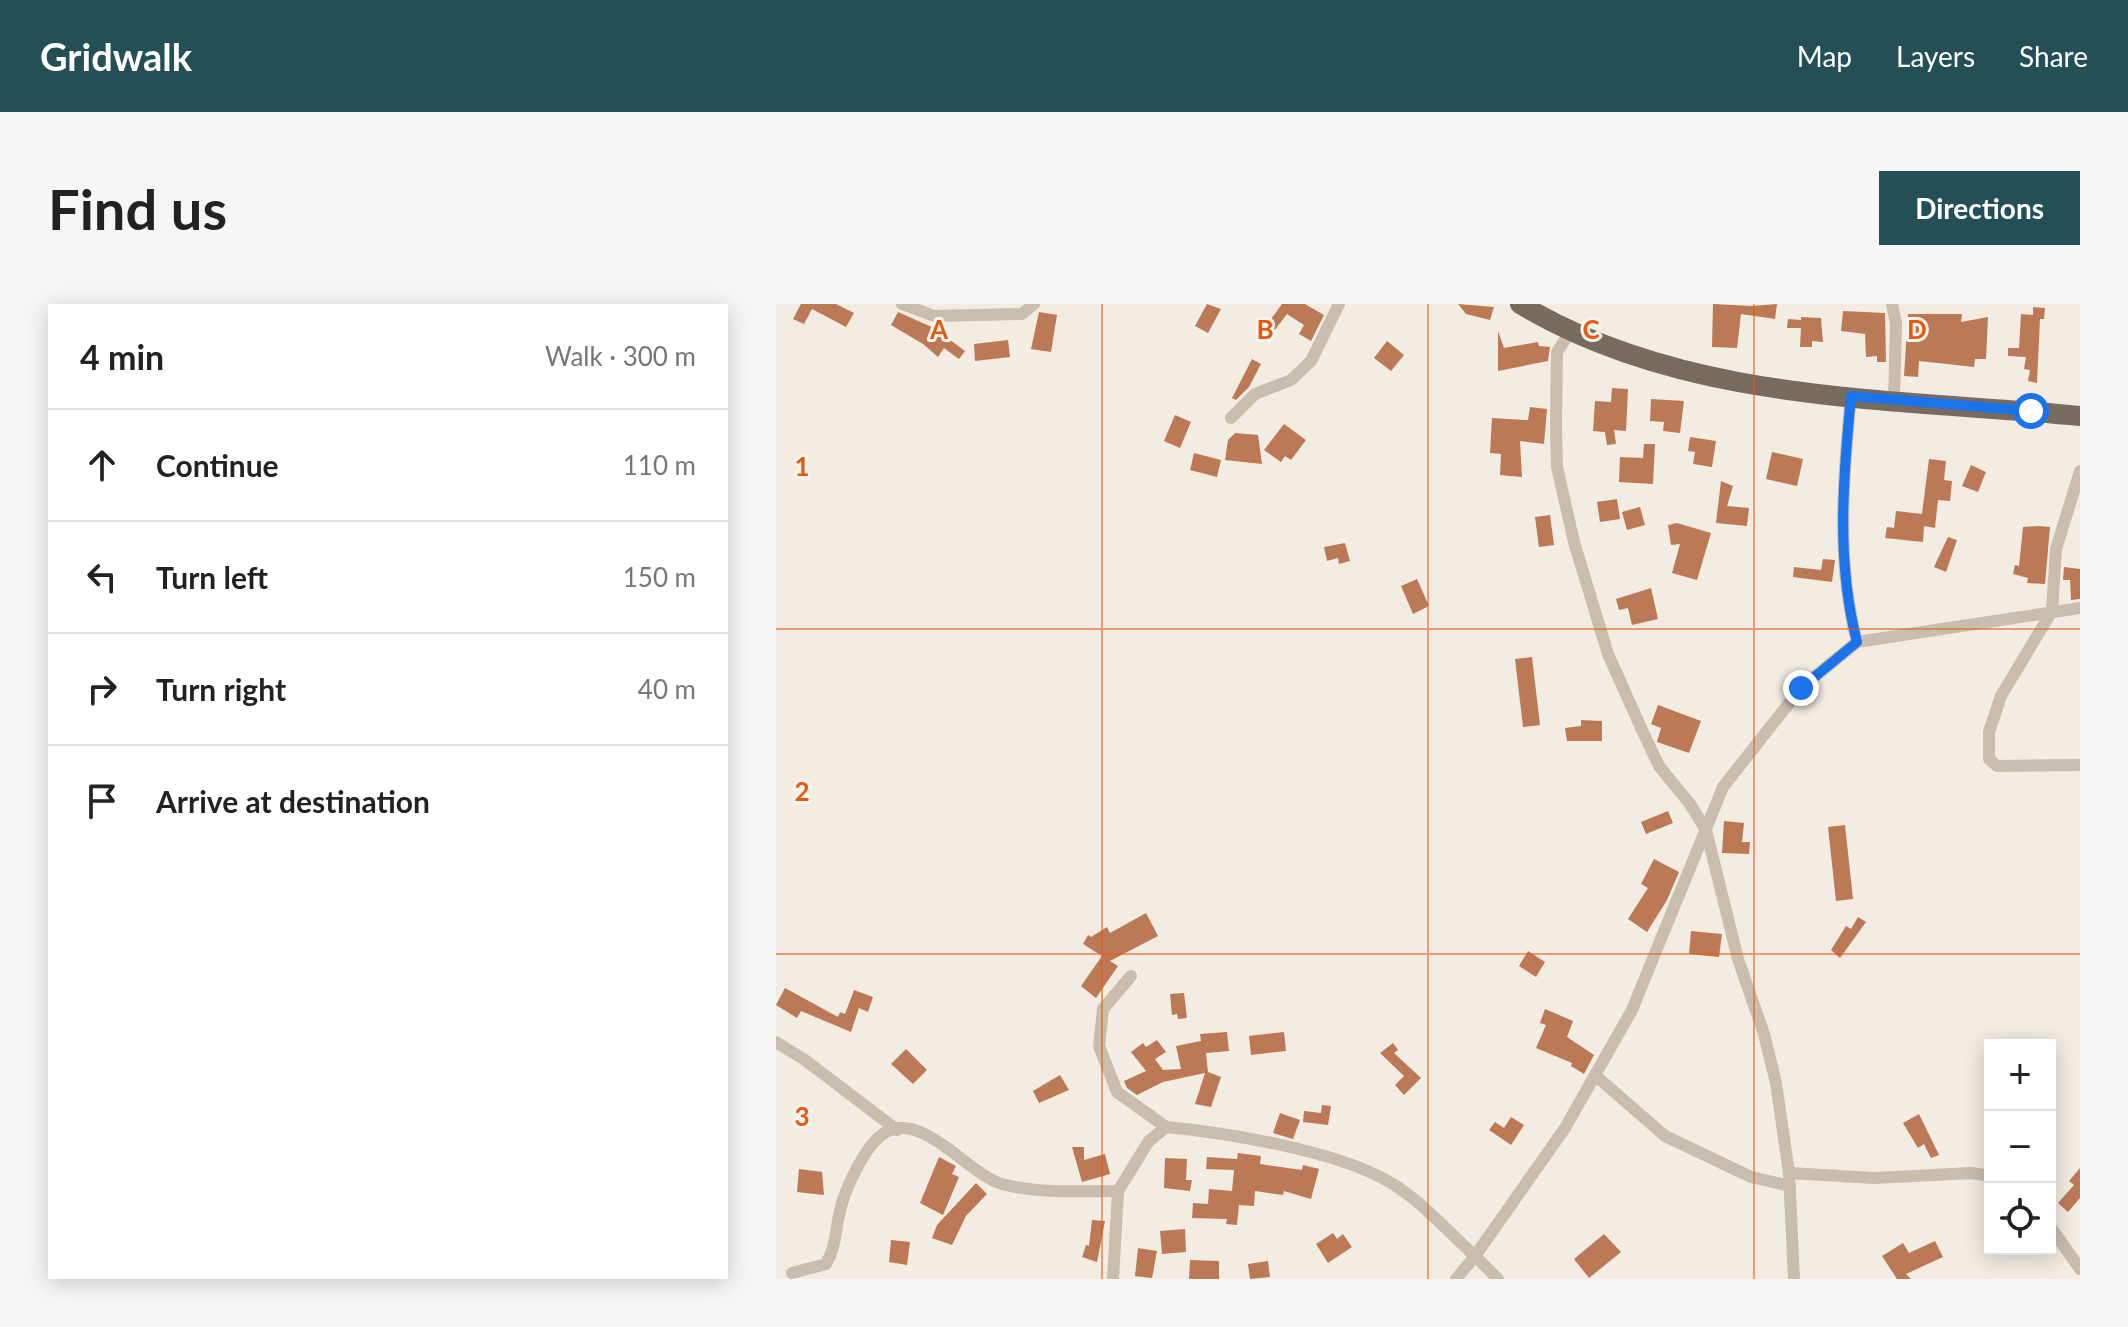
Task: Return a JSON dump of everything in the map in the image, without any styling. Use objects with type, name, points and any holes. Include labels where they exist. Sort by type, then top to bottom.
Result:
[{"type":"main road","points":[[1520,304],[1620,350],[1721,379],[1851,396],[2080,416]]},
{"type":"street","points":[[902,304],[934,316],[1022,314],[1034,304]]},
{"type":"street","points":[[1231,418],[1255,394],[1291,380],[1311,361],[1339,304]]},
{"type":"street","points":[[1892,304],[1896,323],[1894,400]]},
{"type":"street","points":[[1572,329],[1557,352],[1556,427],[1557,467],[1574,542],[1608,654],[1642,730],[1659,766],[1690,804],[1706,830],[1738,959],[1767,1046],[1790,1179],[1794,1279]]},
{"type":"street","points":[[1851,396],[1842,489],[1844,573],[1857,642]]},
{"type":"street","points":[[2080,471],[2056,549],[2052,611],[2001,696],[1989,732],[1989,759],[2004,767],[2080,765]]},
{"type":"street","points":[[1456,1279],[1565,1128],[1596,1076],[1632,1010],[1723,787],[1801,688],[1857,642],[2080,608]]},
{"type":"street","points":[[1131,976],[1103,1009],[1099,1046],[1117,1092],[1166,1127],[1211,1133],[1336,1160],[1386,1180],[1498,1279]]},
{"type":"street","points":[[776,1042],[805,1060],[897,1130]]},
{"type":"street","points":[[1596,1076],[1665,1136],[1751,1177],[1984,1175]]},
{"type":"street","points":[[1113,1279],[1118,1191],[1149,1141],[1166,1127]]},
{"type":"street","points":[[792,1273],[826,1264],[836,1247],[843,1200],[874,1142],[887,1131],[913,1130],[936,1138],[980,1175],[999,1183],[1032,1190],[1118,1191]]},
{"type":"street","points":[[2056,1235],[2080,1269]]},
{"type":"building","points":[[801,304],[836,304],[854,313],[846,327],[812,309],[804,324],[793,319]]},
{"type":"building","points":[[1207,304],[1221,309],[1208,333],[1195,326]]},
{"type":"building","points":[[1282,304],[1305,304],[1324,315],[1311,341],[1299,334],[1304,325],[1287,314],[1274,331],[1266,326]]},
{"type":"building","points":[[1458,304],[1494,307],[1490,320],[1466,314]]},
{"type":"building","points":[[1713,304],[1777,304],[1775,319],[1741,314],[1737,348],[1712,347]]},
{"type":"building","points":[[2033,307],[2045,308],[2044,319],[2040,319],[2037,383],[2028,381],[2030,370],[2024,369],[2026,357],[2008,356],[2008,348],[2019,348],[2021,314],[2033,315]]},
{"type":"building","points":[[1843,311],[1885,313],[1886,362],[1877,362],[1877,356],[1866,357],[1865,334],[1841,331]]},
{"type":"building","points":[[898,312],[934,328],[965,351],[959,359],[944,348],[938,357],[891,325]]},
{"type":"building","points":[[1039,312],[1057,315],[1051,352],[1031,349]]},
{"type":"building","points":[[1908,314],[1962,314],[1961,322],[1988,317],[1986,359],[1975,359],[1974,367],[1919,361],[1918,377],[1904,376]]},
{"type":"building","points":[[1801,317],[1821,318],[1823,342],[1812,341],[1812,347],[1800,347],[1801,328],[1787,328],[1788,319],[1801,320]]},
{"type":"building","points":[[1498,331],[1504,348],[1538,342],[1539,346],[1550,347],[1548,361],[1498,371]]},
{"type":"building","points":[[1008,340],[1010,357],[975,361],[974,344]]},
{"type":"building","points":[[1387,341],[1404,355],[1391,371],[1374,358]]},
{"type":"building","points":[[1252,359],[1261,364],[1249,387],[1236,400],[1232,398]]},
{"type":"building","points":[[1612,388],[1628,389],[1626,431],[1614,430],[1616,444],[1607,445],[1605,432],[1593,431],[1595,401],[1611,402]]},
{"type":"building","points":[[1651,399],[1684,401],[1680,433],[1663,431],[1664,422],[1650,421]]},
{"type":"building","points":[[1530,407],[1547,409],[1544,444],[1520,441],[1522,477],[1500,475],[1501,454],[1490,453],[1492,418],[1528,420]]},
{"type":"building","points":[[1175,415],[1191,422],[1180,448],[1164,441]]},
{"type":"building","points":[[1284,424],[1306,440],[1291,460],[1285,456],[1281,462],[1264,450]]},
{"type":"building","points":[[1235,433],[1258,435],[1262,464],[1225,460],[1228,440]]},
{"type":"building","points":[[1690,437],[1716,441],[1712,467],[1693,464],[1695,452],[1688,451]]},
{"type":"building","points":[[1644,444],[1655,444],[1653,484],[1619,482],[1620,457],[1643,458]]},
{"type":"building","points":[[1772,452],[1803,459],[1797,486],[1766,479]]},
{"type":"building","points":[[1194,453],[1221,460],[1217,477],[1190,470]]},
{"type":"building","points":[[1929,459],[1946,461],[1944,480],[1952,481],[1950,501],[1938,500],[1935,528],[1924,526],[1923,542],[1885,538],[1887,527],[1894,528],[1896,511],[1922,514]]},
{"type":"building","points":[[1971,465],[1986,472],[1978,492],[1962,486]]},
{"type":"building","points":[[1721,481],[1733,486],[1727,506],[1749,508],[1747,526],[1716,523]]},
{"type":"building","points":[[1617,499],[1620,519],[1600,522],[1597,502]]},
{"type":"building","points":[[1640,507],[1645,525],[1627,530],[1622,512]]},
{"type":"building","points":[[1550,515],[1554,545],[1539,547],[1535,517]]},
{"type":"building","points":[[1677,523],[1711,533],[1697,580],[1672,573],[1680,544],[1671,545],[1668,525]]},
{"type":"building","points":[[2023,527],[2050,527],[2045,584],[2027,583],[2028,578],[2013,574],[2015,565],[2019,566]]},
{"type":"building","points":[[1948,537],[1957,540],[1946,572],[1934,567]]},
{"type":"building","points":[[1345,543],[1350,561],[1339,564],[1338,558],[1327,561],[1324,547]]},
{"type":"building","points":[[1823,559],[1835,560],[1832,582],[1793,577],[1794,567],[1821,570]]},
{"type":"building","points":[[2064,567],[2080,569],[2080,599],[2071,600],[2070,580],[2063,580]]},
{"type":"building","points":[[1417,579],[1429,606],[1413,614],[1401,586]]},
{"type":"building","points":[[1651,588],[1658,619],[1632,625],[1628,608],[1619,610],[1616,599]]},
{"type":"building","points":[[1532,657],[1540,725],[1523,727],[1515,659]]},
{"type":"building","points":[[1658,705],[1701,721],[1689,753],[1657,742],[1661,728],[1651,724]]},
{"type":"building","points":[[1581,720],[1602,721],[1602,741],[1567,741],[1565,728],[1581,726]]},
{"type":"building","points":[[1668,811],[1673,823],[1646,834],[1641,822]]},
{"type":"building","points":[[1724,821],[1744,823],[1742,842],[1750,842],[1749,854],[1722,853]]},
{"type":"building","points":[[1845,825],[1853,899],[1836,901],[1828,827]]},
{"type":"building","points":[[1654,859],[1679,872],[1667,900],[1647,932],[1628,919],[1648,888],[1641,884]]},
{"type":"building","points":[[1146,913],[1158,936],[1110,961],[1118,966],[1096,998],[1081,986],[1102,956],[1083,944],[1088,935],[1091,937],[1107,927],[1110,933]]},
{"type":"building","points":[[1858,917],[1866,922],[1840,958],[1831,950],[1846,926],[1851,929]]},
{"type":"building","points":[[1691,931],[1722,934],[1719,957],[1689,954]]},
{"type":"building","points":[[1528,951],[1545,962],[1536,977],[1519,966]]},
{"type":"building","points":[[785,988],[838,1017],[840,1012],[845,1014],[854,990],[873,997],[868,1012],[859,1008],[851,1032],[801,1011],[797,1018],[776,1005]]},
{"type":"building","points":[[1184,993],[1187,1018],[1178,1019],[1177,1014],[1172,1015],[1170,994]]},
{"type":"building","points":[[1545,1009],[1573,1021],[1567,1037],[1594,1055],[1584,1074],[1571,1066],[1572,1063],[1536,1048],[1546,1025],[1540,1023]]},
{"type":"building","points":[[1227,1032],[1229,1051],[1206,1053],[1208,1072],[1221,1077],[1211,1107],[1195,1104],[1205,1073],[1163,1082],[1137,1095],[1127,1088],[1124,1081],[1146,1071],[1131,1052],[1143,1043],[1146,1047],[1157,1040],[1166,1052],[1155,1059],[1163,1070],[1181,1069],[1176,1046],[1201,1041],[1200,1034]]},
{"type":"building","points":[[1284,1032],[1286,1051],[1251,1055],[1249,1036]]},
{"type":"building","points":[[1393,1043],[1398,1050],[1394,1053],[1421,1078],[1404,1095],[1395,1085],[1404,1076],[1380,1053]]},
{"type":"building","points":[[906,1049],[927,1070],[913,1084],[891,1064]]},
{"type":"building","points":[[1060,1075],[1069,1090],[1039,1103],[1033,1091]]},
{"type":"building","points":[[1322,1105],[1331,1106],[1328,1125],[1303,1122],[1304,1111],[1321,1113]]},
{"type":"building","points":[[1280,1113],[1300,1120],[1293,1139],[1273,1133]]},
{"type":"building","points":[[1919,1114],[1939,1155],[1931,1158],[1924,1144],[1918,1148],[1903,1123]]},
{"type":"building","points":[[1511,1117],[1524,1125],[1511,1145],[1489,1130],[1495,1122],[1504,1128]]},
{"type":"building","points":[[1072,1147],[1084,1147],[1084,1160],[1105,1154],[1110,1174],[1082,1182]]},
{"type":"building","points":[[1238,1153],[1261,1156],[1260,1164],[1302,1170],[1303,1165],[1319,1169],[1311,1199],[1284,1191],[1283,1195],[1255,1191],[1254,1206],[1239,1205],[1237,1225],[1226,1224],[1227,1219],[1192,1218],[1193,1203],[1208,1204],[1209,1189],[1232,1191],[1234,1170],[1206,1169],[1207,1157],[1237,1159]]},
{"type":"building","points":[[939,1157],[956,1166],[952,1174],[959,1177],[943,1215],[920,1203]]},
{"type":"building","points":[[1165,1158],[1187,1159],[1186,1180],[1192,1180],[1190,1191],[1164,1188]]},
{"type":"building","points":[[2080,1168],[2080,1198],[2068,1212],[2058,1203],[2074,1185],[2069,1181]]},
{"type":"building","points":[[799,1169],[822,1172],[824,1195],[797,1192]]},
{"type":"building","points":[[976,1183],[987,1194],[966,1216],[952,1245],[932,1238],[937,1225]]},
{"type":"building","points":[[1092,1220],[1105,1221],[1097,1262],[1082,1257],[1086,1245],[1089,1246]]},
{"type":"building","points":[[1185,1229],[1186,1252],[1162,1254],[1160,1231]]},
{"type":"building","points":[[1333,1233],[1337,1239],[1343,1234],[1352,1247],[1328,1263],[1316,1244]]},
{"type":"building","points":[[1604,1234],[1621,1252],[1589,1278],[1574,1259]]},
{"type":"building","points":[[891,1240],[910,1242],[907,1265],[889,1262]]},
{"type":"building","points":[[1935,1241],[1943,1257],[1906,1274],[1911,1279],[1897,1279],[1882,1256],[1903,1243],[1909,1253]]},
{"type":"building","points":[[1138,1248],[1157,1251],[1152,1278],[1135,1276]]},
{"type":"building","points":[[1190,1260],[1219,1261],[1219,1279],[1189,1279]]},
{"type":"building","points":[[1268,1261],[1270,1277],[1250,1279],[1248,1264]]},
{"type":"route","points":[[1801,688],[1857,642],[1844,573],[1842,489],[1851,396],[2031,411]]}]
